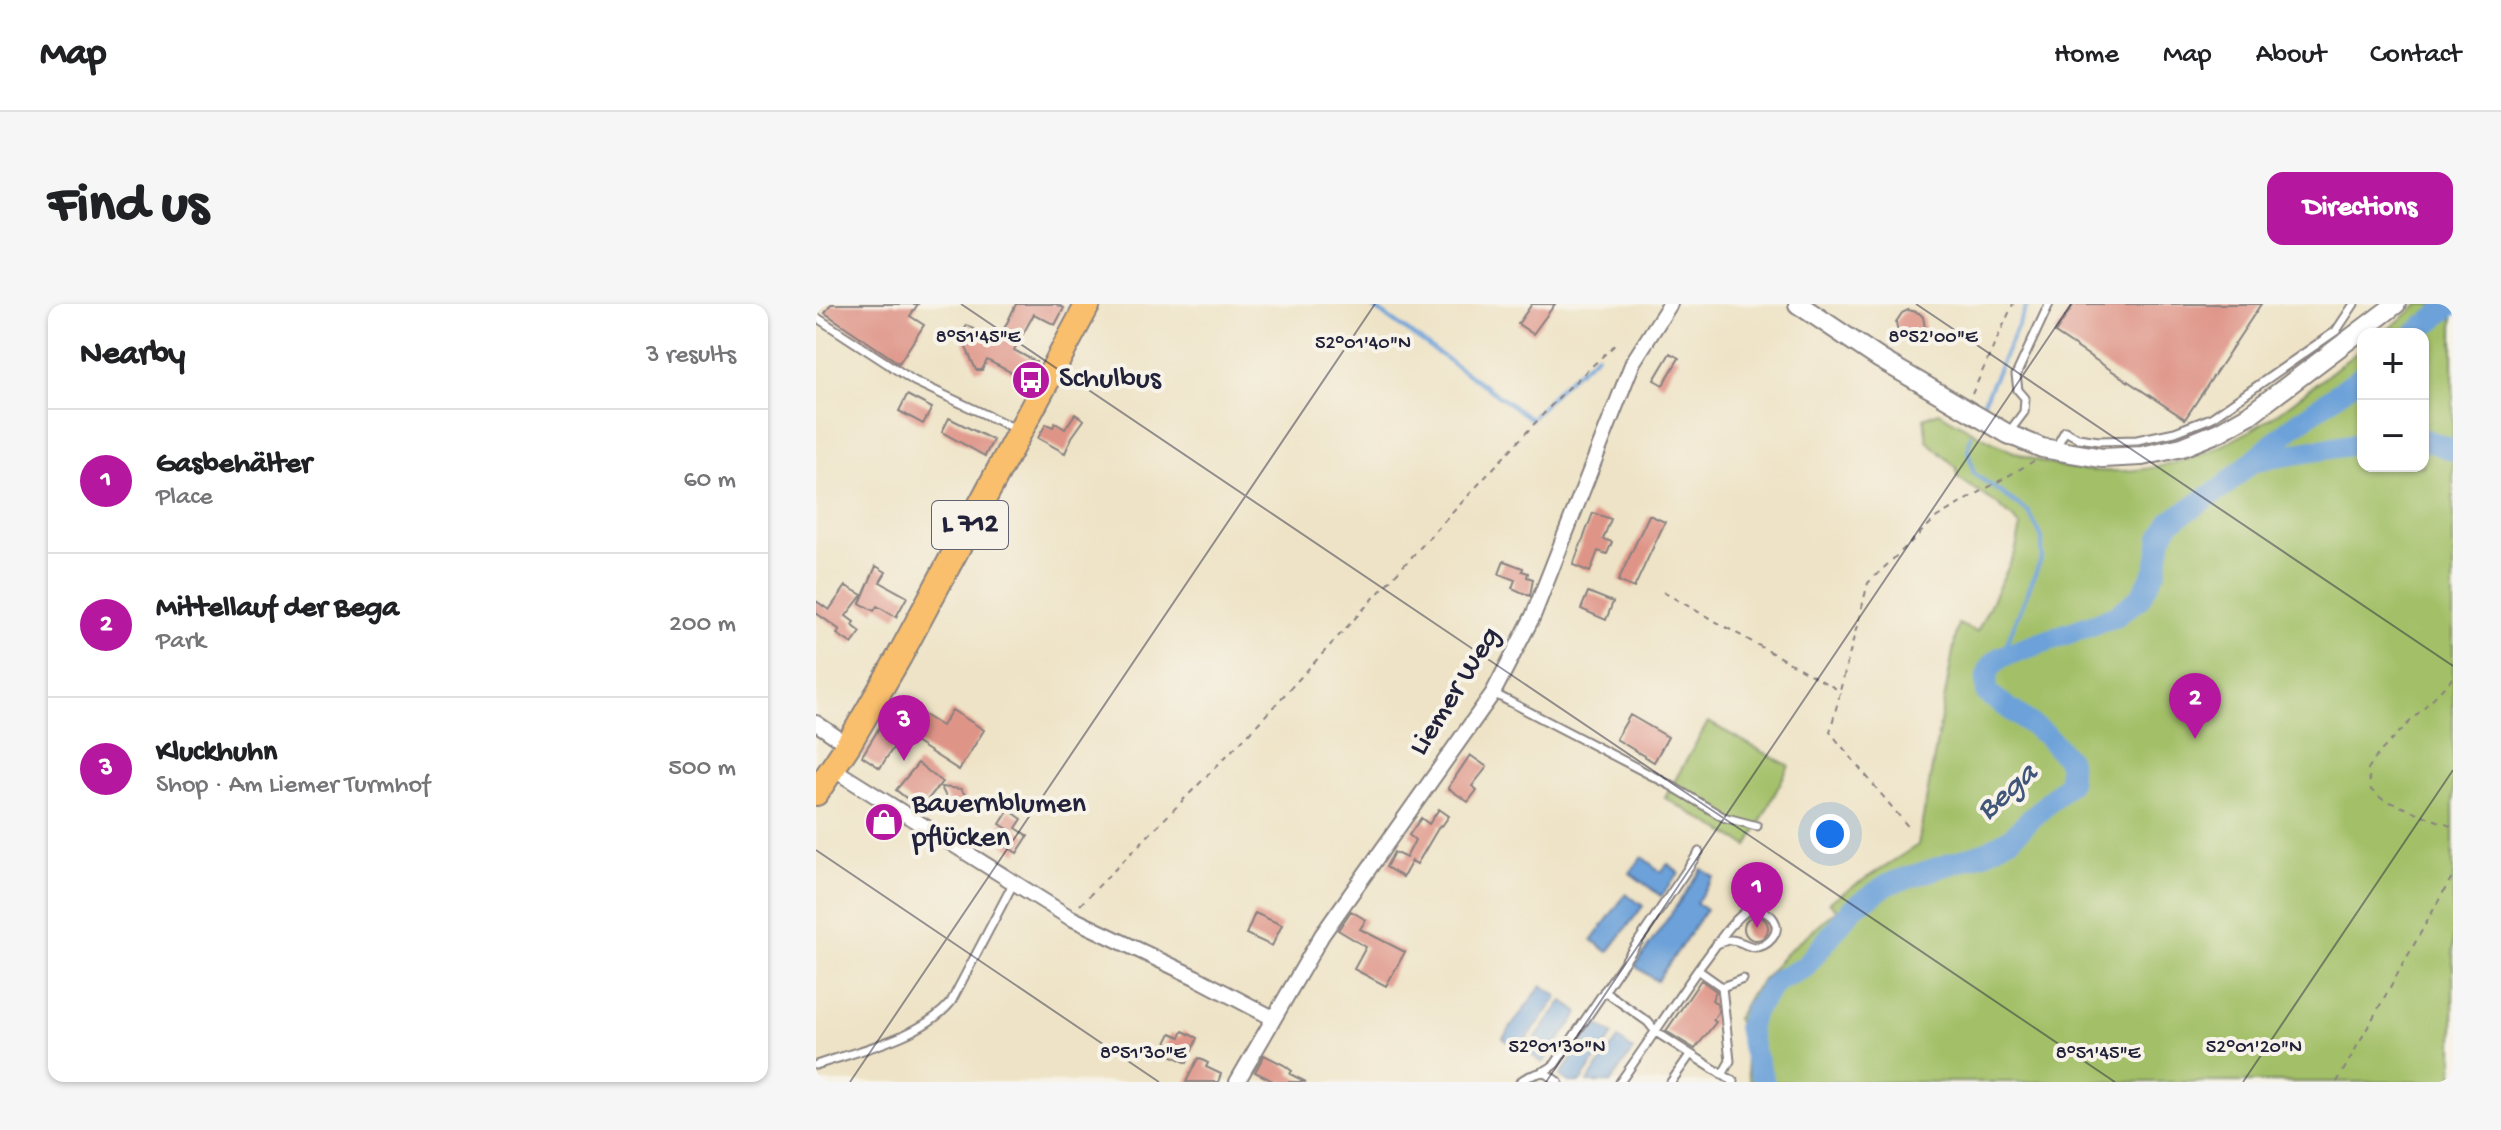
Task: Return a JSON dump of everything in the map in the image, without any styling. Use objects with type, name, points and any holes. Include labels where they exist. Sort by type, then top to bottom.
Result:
[{"type":"main road","name":"L 712","points":[[816,793],[848,745],[905,646],[1088,304]]},
{"type":"street","name":"Liemer Weg","points":[[1237,1082],[1322,935],[1493,693],[1533,616],[1633,362],[1670,304]]},
{"type":"street","points":[[1798,304],[1880,359],[2008,434],[2048,449],[2102,458],[2142,456],[2182,447],[2219,432],[2249,415],[2385,308]]},
{"type":"street","points":[[816,723],[848,745]]},
{"type":"street","points":[[833,769],[1069,917],[1273,1018]]},
{"type":"lane","points":[[2008,434],[2024,412],[2025,398],[2018,390],[2016,375],[2049,304]]},
{"type":"lane","points":[[2048,449],[2056,445],[2065,431],[2078,438],[2099,441],[2137,440],[2175,432],[2211,418],[2336,331],[2354,304]]},
{"type":"lane","points":[[816,317],[914,381],[1020,431]]},
{"type":"lane","points":[[1493,693],[1670,785],[1723,817],[1757,826]]},
{"type":"lane","points":[[1520,1082],[1525,1077],[1545,1073],[1555,1064],[1699,852]]},
{"type":"lane","points":[[816,1065],[898,1036],[941,1014],[951,1002],[1014,882]]},
{"type":"lane","points":[[1620,1082],[1698,970],[1717,944],[1739,915],[1751,908],[1763,910],[1774,919],[1774,936],[1767,944],[1754,947],[1729,939],[1717,944]]},
{"type":"lane","points":[[1698,970],[1722,987],[1730,1061],[1722,1075]]},
{"type":"lane","points":[[1722,987],[1743,979]]},
{"type":"lane","points":[[1604,991],[1648,1022],[1656,1032],[1734,1082]]},
{"type":"lane","points":[[1671,1082],[1690,1055]]},
{"type":"lane","points":[[1545,1073],[1558,1082]]},
{"type":"path","points":[[1964,409],[2013,304]]},
{"type":"path","points":[[1069,917],[1252,730],[1560,396],[1618,342]]},
{"type":"path","points":[[1910,829],[1830,732],[1868,583],[1937,517],[2034,461],[2048,449]]},
{"type":"path","points":[[1663,592],[1840,691]]},
{"type":"path","points":[[2453,678],[2379,753],[2368,769],[2371,790],[2382,799],[2453,827]]},
{"type":"path","points":[[2337,1082],[2453,875]]},
{"type":"green space","points":[[2420,304],[2453,304],[2453,1082],[1750,1082],[1737,1018],[1750,995],[1788,951],[1837,910],[1829,902],[1918,845],[1958,624],[1977,632],[2015,553],[2021,526],[1997,504],[1957,477],[1957,468],[1927,441],[1924,418],[1939,412],[2014,452],[2072,468],[2101,471],[2160,466],[2217,448],[2260,425],[2357,353],[2357,472],[2429,472],[2429,328],[2390,328]]},
{"type":"green space","points":[[1708,722],[1789,766],[1748,846],[1665,798]]},
{"type":"water","points":[[1642,857],[1661,872],[1668,864],[1679,873],[1661,896],[1630,873]]},
{"type":"water","points":[[1702,869],[1714,877],[1696,903],[1706,910],[1657,981],[1635,966]]},
{"type":"water","points":[[1626,894],[1643,906],[1608,952],[1592,940]]},
{"type":"water","points":[[1542,985],[1558,997],[1518,1050],[1503,1038]]},
{"type":"water","points":[[1563,1001],[1579,1013],[1543,1063],[1526,1051]]},
{"type":"water","points":[[1597,1024],[1613,1035],[1580,1082],[1569,1082],[1560,1076]]},
{"type":"water","points":[[1618,1039],[1633,1050],[1611,1082],[1587,1082]]},
{"type":"building","points":[[831,304],[918,304],[910,316],[924,325],[899,363],[825,313]]},
{"type":"building","points":[[1016,304],[1056,304],[1064,308],[1055,325],[1034,314],[1014,350],[1036,362],[1026,380],[987,360],[982,370],[976,370],[961,336],[967,325],[998,342]]},
{"type":"building","points":[[1532,304],[1555,304],[1533,334],[1518,324]]},
{"type":"building","points":[[2074,304],[2261,304],[2185,419],[2055,333]]},
{"type":"building","points":[[1908,310],[1923,317],[1925,328],[1920,339],[1907,339],[1898,333],[1896,322]]},
{"type":"building","points":[[1670,353],[1679,358],[1663,385],[1654,380]]},
{"type":"building","points":[[907,395],[932,408],[923,424],[899,411]]},
{"type":"building","points":[[1075,414],[1084,420],[1065,453],[1038,438],[1046,424],[1053,427],[1055,423],[1065,429]]},
{"type":"building","points":[[949,418],[993,440],[985,456],[942,432]]},
{"type":"building","points":[[1593,513],[1611,519],[1603,539],[1612,542],[1607,554],[1598,551],[1590,572],[1573,565]]},
{"type":"building","points":[[1649,515],[1665,522],[1634,588],[1618,581]]},
{"type":"building","points":[[1504,561],[1523,568],[1522,571],[1528,573],[1527,577],[1533,579],[1530,596],[1512,588],[1515,580],[1499,574]]},
{"type":"building","points":[[876,566],[886,572],[880,582],[907,597],[896,617],[877,606],[874,611],[860,603]]},
{"type":"building","points":[[846,586],[862,595],[846,616],[861,632],[852,644],[837,634],[840,630],[816,613],[816,601],[829,610]]},
{"type":"building","points":[[1588,592],[1613,602],[1606,620],[1581,609]]},
{"type":"building","points":[[916,710],[942,726],[952,710],[984,730],[959,770],[901,733]]},
{"type":"building","points":[[1630,715],[1668,737],[1654,762],[1616,739]]},
{"type":"building","points":[[881,725],[894,733],[889,740],[895,745],[880,768],[862,756]]},
{"type":"building","points":[[1470,755],[1487,767],[1472,786],[1477,790],[1468,802],[1448,788]]},
{"type":"building","points":[[918,763],[942,782],[920,809],[896,790]]},
{"type":"building","points":[[941,787],[961,789],[965,795],[964,803],[957,807],[950,805]]},
{"type":"building","points":[[1439,809],[1449,816],[1440,825],[1417,864],[1412,861],[1403,877],[1386,867],[1394,852],[1406,858],[1415,840],[1409,835],[1421,818],[1429,824]]},
{"type":"building","points":[[1009,810],[1022,819],[1016,828],[1028,836],[1017,853],[1003,844],[1011,831],[1000,824]]},
{"type":"building","points":[[1351,911],[1366,920],[1360,929],[1405,952],[1386,986],[1354,969],[1366,947],[1338,930]]},
{"type":"building","points":[[1255,913],[1282,925],[1272,946],[1246,934]]},
{"type":"building","points":[[1756,916],[1765,919],[1768,928],[1765,937],[1756,940],[1747,937],[1744,928],[1747,919]]},
{"type":"building","points":[[1701,980],[1716,991],[1712,1000],[1717,1004],[1718,1012],[1713,1020],[1716,1022],[1695,1049],[1666,1031]]},
{"type":"building","points":[[1183,1031],[1197,1038],[1187,1063],[1162,1051],[1171,1033],[1180,1037]]},
{"type":"building","points":[[1264,1055],[1284,1065],[1292,1071],[1290,1074],[1306,1082],[1275,1082],[1255,1072]]},
{"type":"building","points":[[1198,1058],[1208,1063],[1206,1067],[1221,1074],[1218,1082],[1186,1082]]},
{"type":"waterway","points":[[1369,304],[1531,419],[1561,386],[1597,355]]},
{"type":"waterway","points":[[1983,403],[2028,304]]},
{"type":"waterway","name":"Bega","points":[[2422,328],[2452,304]]},
{"type":"waterway","name":"Bega","points":[[1764,1082],[1748,1027],[1755,1009],[1778,980],[1804,968],[1853,908],[1888,884],[1984,853],[2011,838],[2070,782],[2069,761],[2046,735],[1987,693],[1987,677],[1993,665],[2001,657],[2114,617],[2140,598],[2156,569],[2161,537],[2171,521],[2222,488],[2291,428],[2357,379]]},
{"type":"waterway","points":[[1971,435],[1968,451],[1974,474],[2029,512],[2042,538],[2042,557],[2001,657]]},
{"type":"waterway","name":"Bega","points":[[2429,441],[2453,450]]},
{"type":"waterway","name":"Bega","points":[[2257,460],[2357,444]]},
{"type":"place","name":"Schulbus","points":[[1031,380]]},
{"type":"place","name":"Mittellauf der Bega","points":[[2195,739]]},
{"type":"place","name":"Kluckhuhn","points":[[904,761]]},
{"type":"place","name":"Bauernblumen pflücken","points":[[884,822]]},
{"type":"place","name":"Gasbehälter","points":[[1757,928]]}]
